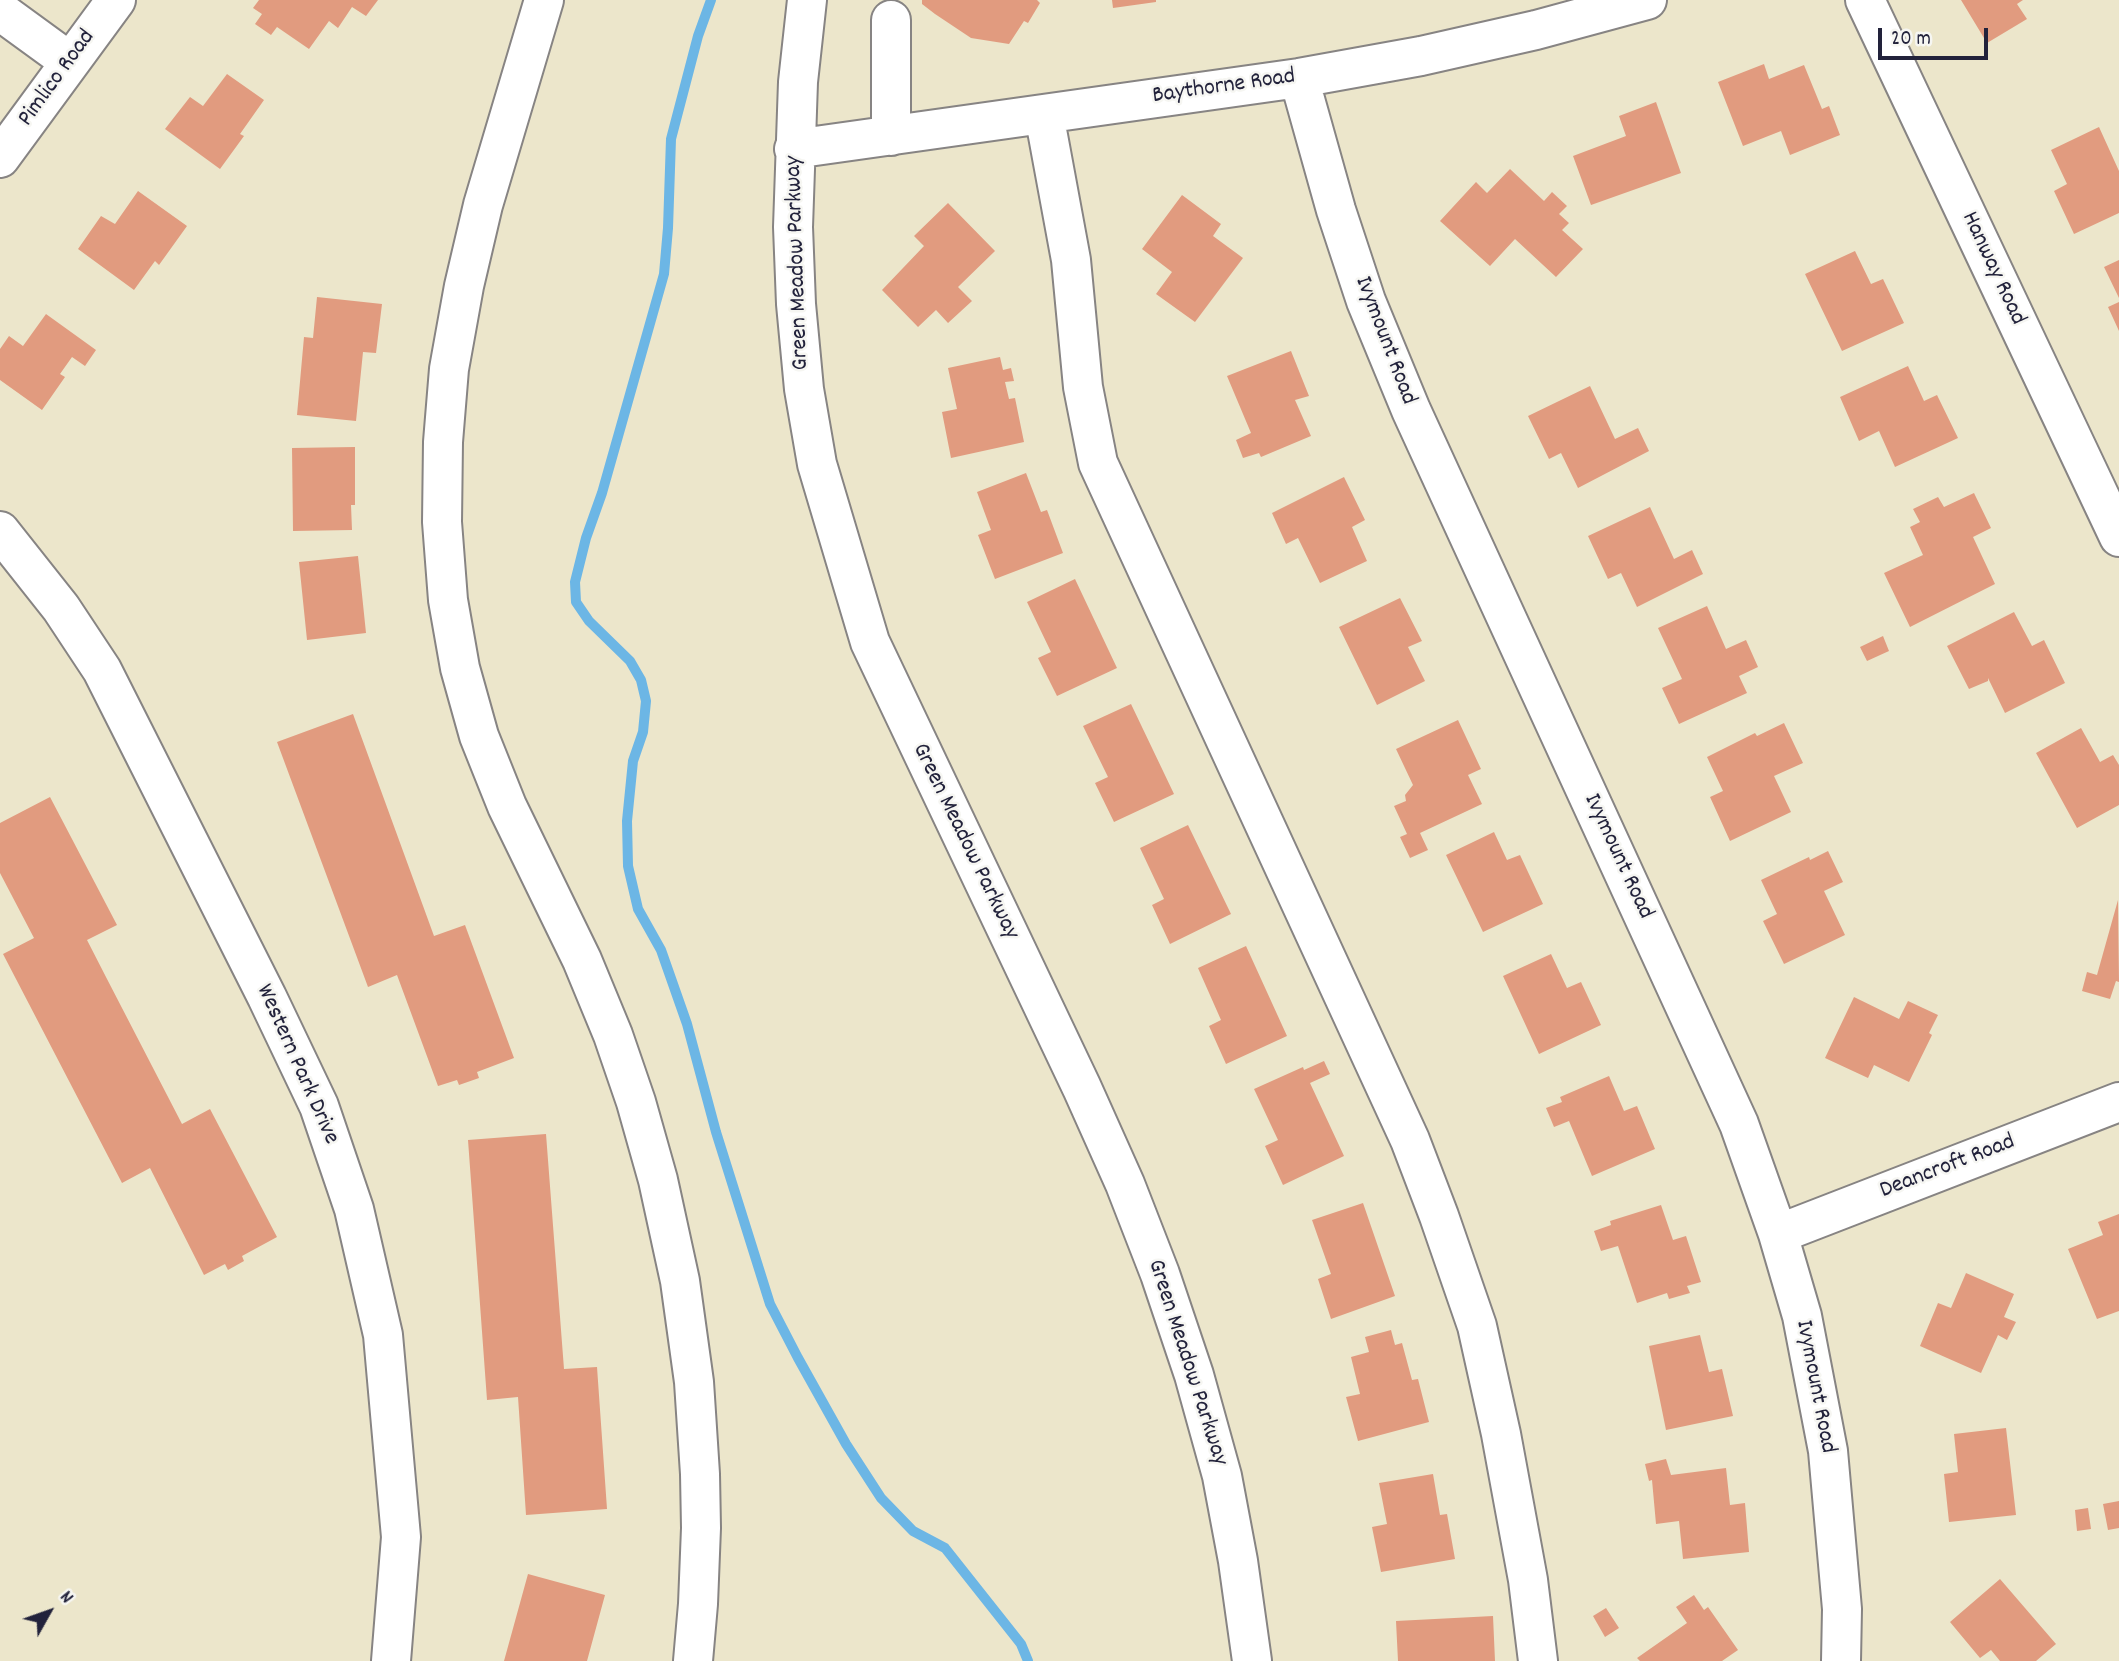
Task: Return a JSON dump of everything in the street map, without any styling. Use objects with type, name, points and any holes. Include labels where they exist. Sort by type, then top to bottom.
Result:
[{"type":"street","name":"Pimlico Road","points":[[0,158],[116,0]]},
{"type":"street","points":[[544,0],[483,205],[464,286],[449,369],[443,442],[442,522],[448,600],[460,668],[479,736],[507,806],[582,960],[636,1102],[658,1180],[680,1280],[694,1382],[701,1528],[693,1661]]},
{"type":"street","name":"Green Meadow Parkway","points":[[807,0],[798,82],[793,227],[804,389],[817,464],[870,642],[1082,1088],[1125,1184],[1160,1274],[1194,1375],[1222,1476],[1238,1561],[1252,1661]]},
{"type":"street","name":"Baythorne Road","points":[[794,149],[1299,78],[1536,30],[1647,0]]},
{"type":"street","name":"Hanway Road","points":[[1865,0],[2119,537]]},
{"type":"street","points":[[0,11],[70,62]]},
{"type":"street","points":[[891,20],[891,136]]},
{"type":"street","name":"Ivymount Road","points":[[1299,78],[1336,210],[1366,301],[1406,398],[1723,1087],[1778,1234],[1802,1316],[1828,1451],[1842,1609],[1841,1661]]},
{"type":"street","points":[[1044,114],[1071,260],[1083,387],[1098,463],[1410,1140],[1439,1216],[1477,1326],[1502,1434],[1528,1580],[1538,1661]]},
{"type":"street","name":"Western Park Drive","points":[[0,531],[61,608],[102,670],[319,1106],[354,1209],[383,1335],[401,1537],[391,1661]]},
{"type":"street","name":"Deancroft Road","points":[[1778,1234],[2119,1102]]},
{"type":"building","points":[[259,0],[378,0],[366,16],[352,7],[338,28],[329,21],[309,49],[277,27],[271,35],[255,24],[262,14],[253,8]]},
{"type":"building","points":[[922,0],[1037,0],[1040,3],[1028,23],[1024,21],[1009,44],[971,38],[922,4]]},
{"type":"building","points":[[1112,0],[1156,0],[1156,2],[1113,8]]},
{"type":"building","points":[[1961,0],[2023,0],[2017,4],[2027,19],[1987,43]]},
{"type":"building","points":[[1764,64],[1769,79],[1804,65],[1822,109],[1829,106],[1840,135],[1790,155],[1781,131],[1743,146],[1718,82]]},
{"type":"building","points":[[227,74],[264,100],[240,134],[244,136],[220,169],[165,129],[190,97],[203,106]]},
{"type":"building","points":[[1656,102],[1681,173],[1591,205],[1573,156],[1626,136],[1619,116]]},
{"type":"building","points":[[2099,127],[2119,171],[2119,213],[2074,234],[2054,191],[2067,184],[2051,150]]},
{"type":"building","points":[[1510,169],[1544,201],[1552,192],[1567,206],[1559,214],[1569,223],[1562,230],[1583,249],[1556,277],[1515,239],[1490,266],[1440,221],[1476,182],[1487,193]]},
{"type":"building","points":[[138,191],[187,226],[159,265],[155,261],[134,290],[78,249],[101,216],[115,224]]},
{"type":"building","points":[[1182,195],[1221,224],[1213,236],[1243,258],[1195,322],[1156,294],[1172,272],[1142,249]]},
{"type":"building","points":[[948,203],[995,251],[958,287],[972,301],[948,323],[936,310],[918,327],[882,290],[924,246],[914,236]]},
{"type":"building","points":[[1855,251],[1871,284],[1883,279],[1904,323],[1842,351],[1805,274]]},
{"type":"building","points":[[2119,260],[2119,298],[2104,267]]},
{"type":"building","points":[[317,297],[382,304],[376,353],[363,352],[356,421],[297,415],[304,337],[313,338]]},
{"type":"building","points":[[2119,302],[2119,331],[2108,307]]},
{"type":"building","points":[[46,314],[96,350],[85,366],[72,357],[60,374],[65,377],[42,410],[0,380],[0,349],[9,336],[23,346]]},
{"type":"building","points":[[1291,351],[1309,396],[1295,400],[1311,436],[1261,457],[1259,453],[1243,458],[1236,440],[1251,433],[1227,376]]},
{"type":"building","points":[[1000,357],[1003,370],[1011,368],[1014,381],[1005,382],[1009,399],[1015,398],[1024,442],[951,458],[942,412],[957,409],[948,368]]},
{"type":"building","points":[[1908,366],[1924,401],[1937,395],[1958,438],[1895,467],[1879,431],[1859,441],[1840,397]]},
{"type":"building","points":[[1590,386],[1615,439],[1638,428],[1649,451],[1578,488],[1561,453],[1549,459],[1528,416]]},
{"type":"building","points":[[355,447],[352,530],[293,531],[292,448]]},
{"type":"building","points":[[1026,473],[1041,512],[1047,510],[1063,553],[995,579],[978,535],[991,530],[977,492]]},
{"type":"building","points":[[1344,477],[1365,520],[1352,527],[1367,561],[1320,583],[1298,538],[1286,544],[1272,513]]},
{"type":"building","points":[[1974,493],[1991,528],[1973,537],[1995,584],[1910,627],[1884,573],[1923,555],[1910,527],[1920,522],[1913,509],[1938,497],[1944,507]]},
{"type":"building","points":[[1650,507],[1674,559],[1692,550],[1703,574],[1637,607],[1621,573],[1608,579],[1588,536]]},
{"type":"building","points":[[358,556],[366,633],[307,640],[299,562]]},
{"type":"building","points":[[1075,579],[1117,668],[1057,696],[1038,658],[1051,652],[1027,602]]},
{"type":"building","points":[[1400,598],[1422,641],[1408,647],[1425,681],[1377,705],[1339,627]]},
{"type":"building","points":[[1707,606],[1726,649],[1746,640],[1758,667],[1739,676],[1747,693],[1679,724],[1662,688],[1682,679],[1658,628]]},
{"type":"building","points":[[2014,612],[2032,646],[2044,640],[2065,683],[2005,713],[1988,678],[1988,681],[1969,689],[1947,646]]},
{"type":"building","points":[[1883,636],[1889,651],[1867,661],[1860,647]]},
{"type":"building","points":[[1131,704],[1174,794],[1114,822],[1095,783],[1108,777],[1083,726]]},
{"type":"building","points":[[353,714],[434,936],[465,925],[514,1058],[477,1072],[479,1078],[459,1085],[457,1080],[438,1086],[397,975],[368,987],[277,742]]},
{"type":"building","points":[[1458,720],[1481,769],[1468,775],[1482,804],[1420,833],[1428,850],[1410,858],[1400,837],[1407,834],[1394,806],[1406,801],[1405,795],[1413,785],[1396,749]]},
{"type":"building","points":[[1784,723],[1803,763],[1774,776],[1791,812],[1730,841],[1710,797],[1723,791],[1707,757],[1755,733],[1757,736]]},
{"type":"building","points":[[2081,728],[2100,762],[2113,755],[2119,765],[2119,805],[2077,828],[2036,753]]},
{"type":"building","points":[[50,797],[117,925],[87,940],[107,979],[182,1124],[210,1109],[277,1237],[242,1256],[244,1261],[228,1270],[225,1264],[204,1275],[150,1168],[122,1183],[3,954],[34,938],[0,873],[0,823]]},
{"type":"building","points":[[1188,825],[1231,914],[1170,944],[1152,905],[1164,899],[1140,848]]},
{"type":"building","points":[[1494,832],[1507,860],[1520,855],[1543,904],[1483,932],[1446,855]]},
{"type":"building","points":[[1828,851],[1843,882],[1824,891],[1845,935],[1784,964],[1763,921],[1777,914],[1761,880]]},
{"type":"building","points":[[2118,900],[2119,982],[2116,981],[2110,999],[2082,991],[2087,972],[2097,975]]},
{"type":"building","points":[[1246,946],[1287,1036],[1226,1064],[1209,1026],[1221,1020],[1198,968]]},
{"type":"building","points":[[1551,954],[1567,988],[1581,982],[1601,1025],[1539,1054],[1503,976]]},
{"type":"building","points":[[1854,997],[1899,1019],[1908,1001],[1938,1015],[1929,1033],[1932,1035],[1909,1082],[1874,1065],[1868,1078],[1825,1058]]},
{"type":"building","points":[[1324,1061],[1330,1074],[1310,1083],[1344,1156],[1283,1185],[1265,1146],[1278,1140],[1254,1089],[1303,1067],[1304,1070]]},
{"type":"building","points":[[1609,1076],[1624,1111],[1637,1106],[1655,1149],[1592,1176],[1569,1121],[1554,1127],[1546,1108],[1562,1102],[1560,1097]]},
{"type":"building","points":[[546,1134],[564,1369],[597,1367],[607,1509],[526,1515],[518,1397],[487,1400],[468,1140]]},
{"type":"building","points":[[1363,1203],[1395,1296],[1331,1319],[1318,1279],[1331,1274],[1312,1220]]},
{"type":"building","points":[[1661,1205],[1673,1240],[1686,1236],[1701,1282],[1687,1286],[1690,1293],[1669,1299],[1667,1293],[1637,1303],[1618,1246],[1601,1251],[1594,1231],[1611,1225],[1610,1221]]},
{"type":"building","points":[[2119,1214],[2119,1311],[2097,1319],[2068,1249],[2103,1235],[2098,1222]]},
{"type":"building","points":[[1966,1273],[2014,1294],[2004,1317],[2016,1322],[2007,1340],[1998,1335],[1981,1373],[1920,1346],[1938,1303],[1951,1308]]},
{"type":"building","points":[[1391,1330],[1395,1345],[1402,1343],[1412,1380],[1418,1379],[1429,1422],[1358,1441],[1346,1397],[1360,1394],[1351,1357],[1369,1352],[1365,1337]]},
{"type":"building","points":[[1700,1335],[1709,1372],[1722,1369],[1733,1416],[1666,1430],[1649,1346]]},
{"type":"building","points":[[2006,1428],[2016,1515],[1949,1522],[1944,1474],[1958,1472],[1954,1434]]},
{"type":"building","points":[[1666,1459],[1671,1475],[1726,1468],[1730,1505],[1745,1503],[1749,1552],[1683,1559],[1679,1521],[1656,1524],[1652,1480],[1649,1481],[1645,1464]]},
{"type":"building","points":[[1433,1474],[1440,1515],[1447,1514],[1455,1559],[1381,1572],[1372,1527],[1387,1524],[1379,1483]]},
{"type":"building","points":[[2119,1501],[2119,1528],[2108,1530],[2103,1504]]},
{"type":"building","points":[[2088,1508],[2091,1529],[2077,1531],[2075,1510]]},
{"type":"building","points":[[528,1574],[605,1595],[587,1661],[504,1661]]},
{"type":"building","points":[[2000,1579],[2056,1644],[2036,1661],[2000,1661],[1991,1650],[1980,1658],[1950,1622]]},
{"type":"building","points":[[1694,1595],[1704,1610],[1708,1607],[1738,1650],[1722,1661],[1640,1661],[1637,1658],[1687,1623],[1676,1607]]},
{"type":"building","points":[[1606,1608],[1619,1628],[1605,1637],[1593,1616]]},
{"type":"building","points":[[1493,1616],[1495,1661],[1398,1661],[1396,1621]]},
{"type":"waterway","points":[[711,0],[698,36],[671,139],[664,274],[602,493],[586,538],[575,582],[576,602],[589,621],[630,661],[641,680],[646,701],[643,732],[633,761],[627,821],[628,866],[638,909],[661,950],[687,1024],[716,1132],[770,1304],[846,1444],[881,1498],[913,1531],[945,1548],[1021,1644],[1028,1661]]}]
